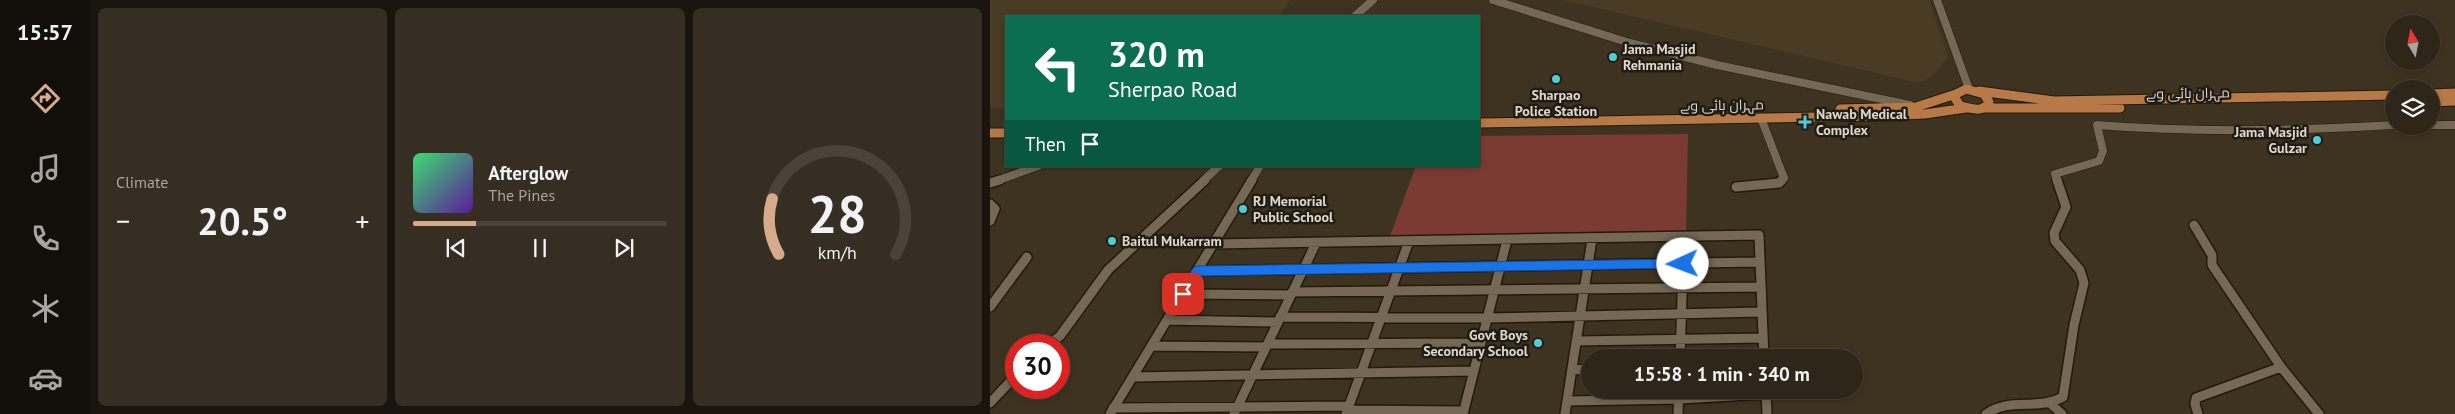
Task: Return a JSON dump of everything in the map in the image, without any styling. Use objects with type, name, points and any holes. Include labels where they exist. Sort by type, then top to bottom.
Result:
[{"type":"main road","points":[[1480,116],[1916,106],[1974,90],[2054,101],[2385,95]]},
{"type":"main road","points":[[1974,90],[1988,98],[1989,102],[1984,108]]},
{"type":"main road","points":[[2440,94],[2455,93]]},
{"type":"main road","points":[[1956,94],[1956,102],[1966,108]]},
{"type":"main road","points":[[2440,102],[2455,101]]},
{"type":"main road","name":"مہران ہائی وے","points":[[1480,123],[1924,114],[1966,108],[2066,109],[2385,103]]},
{"type":"main road","points":[[990,128],[1005,128]]},
{"type":"main road","points":[[990,133],[1005,133]]},
{"type":"street","points":[[1356,15],[1373,0]]},
{"type":"street","points":[[1494,0],[1630,43],[1717,65],[1916,106]]},
{"type":"street","points":[[1937,0],[1974,90]]},
{"type":"street","points":[[1736,187],[1779,183],[1784,178],[1761,118]]},
{"type":"street","points":[[1986,414],[1991,409],[2009,404],[2052,405],[2063,397],[2074,325],[2084,283],[2080,270],[2055,241],[2054,233],[2066,207],[2055,174],[2099,161],[2103,150],[2097,125],[2175,130],[2310,130],[2385,126]]},
{"type":"street","points":[[2440,125],[2455,125]]},
{"type":"street","points":[[990,183],[1035,167]]},
{"type":"street","points":[[1061,334],[1108,270],[1218,167]]},
{"type":"street","points":[[1112,411],[1259,167]]},
{"type":"street","points":[[990,204],[995,209],[990,221]]},
{"type":"street","points":[[2194,225],[2212,255],[2212,265],[2281,367],[2320,414]]},
{"type":"street","points":[[1213,244],[1684,238],[1759,235],[1764,349]]},
{"type":"street","points":[[1680,349],[1684,238]]},
{"type":"street","points":[[1565,414],[1592,239]]},
{"type":"street","points":[[1112,411],[1348,410],[1463,413],[1507,240]]},
{"type":"street","points":[[1348,410],[1409,241]]},
{"type":"street","points":[[1236,410],[1316,243]]},
{"type":"street","points":[[990,307],[1027,257]]},
{"type":"street","points":[[1197,271],[1760,262]]},
{"type":"street","points":[[1183,294],[1761,287]]},
{"type":"street","points":[[1167,320],[1487,318],[1762,312]]},
{"type":"street","points":[[1577,342],[1763,338]]},
{"type":"street","points":[[1151,346],[1481,343]]},
{"type":"street","points":[[2198,414],[2195,404],[2196,398],[2281,367]]},
{"type":"street","points":[[1572,370],[1581,370]]},
{"type":"street","points":[[1133,376],[1253,376],[1362,372],[1474,371]]},
{"type":"street","points":[[990,403],[1005,387]]},
{"type":"street","points":[[1567,401],[1604,399]]},
{"type":"street","points":[[1678,414],[1679,399]]},
{"type":"street","points":[[1766,399],[1767,414]]},
{"type":"street","points":[[2052,405],[2062,414]]},
{"type":"shaded area","points":[[990,0],[1290,0],[1280,15],[1005,15],[1005,108],[990,108]]},
{"type":"shaded area","points":[[1563,0],[1929,0],[1948,57],[1935,73],[1925,81],[1915,82]]},
{"type":"shaded area","points":[[1688,134],[1686,233],[1390,236],[1416,167],[1480,167],[1480,136]]},
{"type":"place","name":"Jama Masjid Rehmania","points":[[1613,57]]},
{"type":"place","name":"Sharpao Police Station","points":[[1556,79]]},
{"type":"place","name":"Nawab Medical Complex","points":[[1805,122]]},
{"type":"place","name":"Jama Masjid Gulzar","points":[[2317,140]]},
{"type":"place","name":"RJ Memorial Public School","points":[[1243,209]]},
{"type":"place","name":"Baitul Mukarram","points":[[1112,241]]},
{"type":"place","name":"Govt Boys Secondary School","points":[[1538,343]]},
{"type":"route","points":[[1183,294],[1197,271],[1683,264]]}]
